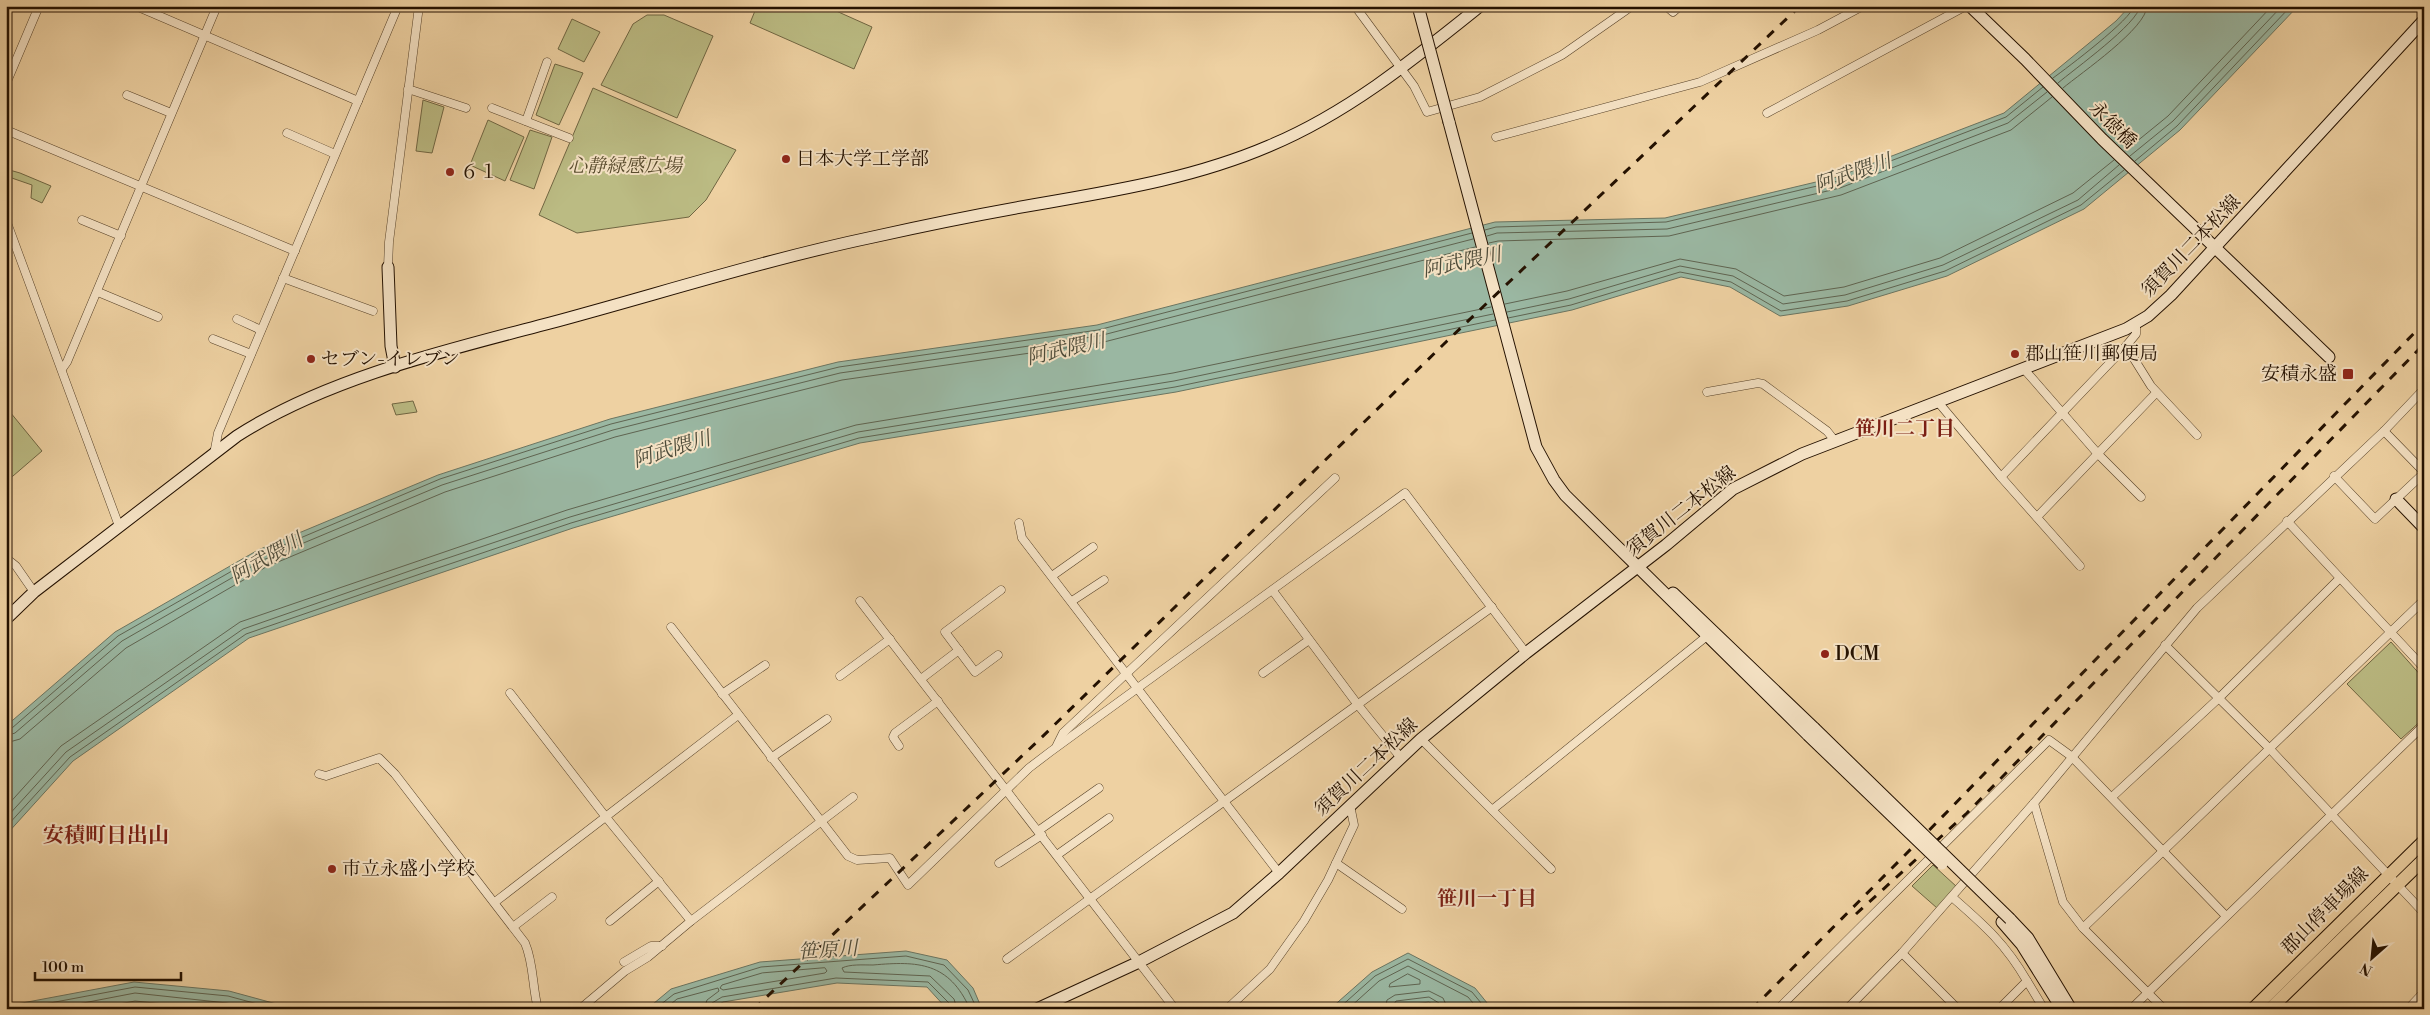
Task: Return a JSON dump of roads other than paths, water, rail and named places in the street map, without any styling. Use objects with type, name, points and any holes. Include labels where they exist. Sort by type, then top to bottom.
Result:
[{"type":"main road","name":"郡山停車場線","points":[[2270,1009],[2393,880],[2424,841]]},
{"type":"main road","name":"郡山停車場線","points":[[2252,1009],[2393,880],[2424,859]]},
{"type":"street","points":[[6,84],[39,6]]},
{"type":"street","points":[[136,6],[358,101]]},
{"type":"street","points":[[62,369],[67,362],[98,292],[217,6]]},
{"type":"street","points":[[214,454],[218,433],[398,6]]},
{"type":"street","points":[[395,367],[391,346],[388,242],[419,6]]},
{"type":"street","points":[[1355,6],[1414,86],[1427,112],[1471,101],[1562,55],[1632,6]]},
{"type":"street","points":[[1418,6],[1536,448],[1549,472],[1565,495],[1639,565],[1707,636],[1811,731]]},
{"type":"street","points":[[6,618],[34,592],[214,454],[266,418],[302,400],[395,367],[734,270],[881,235],[1166,181],[1270,146],[1341,109],[1401,69],[1480,6]]},
{"type":"street","points":[[1666,6],[1673,12],[1680,6]]},
{"type":"street","points":[[1496,137],[1700,82],[1818,30],[1863,6]]},
{"type":"street","points":[[1767,113],[1966,6]]},
{"type":"street","name":"永徳橋","points":[[1970,6],[2025,59],[2102,140],[2329,357]]},
{"type":"street","name":"須賀川二本松線","points":[[1037,1009],[1140,962],[1233,913],[1279,873],[1421,739],[1733,489],[1781,463],[2136,324],[2171,295],[2424,20]]},
{"type":"street","points":[[526,122],[547,62]]},
{"type":"street","points":[[408,89],[466,108]]},
{"type":"street","points":[[128,95],[171,113]]},
{"type":"street","points":[[492,108],[569,138]]},
{"type":"street","points":[[6,130],[295,251]]},
{"type":"street","points":[[287,134],[335,154]]},
{"type":"street","points":[[6,220],[119,526]]},
{"type":"street","points":[[82,220],[121,236]]},
{"type":"street","points":[[283,278],[373,311]]},
{"type":"street","points":[[98,292],[158,317]]},
{"type":"street","points":[[237,319],[261,330]]},
{"type":"street","points":[[2000,477],[2126,346],[2136,334],[2136,324]]},
{"type":"street","points":[[213,339],[251,354]]},
{"type":"street","points":[[2126,346],[2156,393],[2197,435]]},
{"type":"street","points":[[2024,369],[2098,454],[2141,498]]},
{"type":"street","points":[[1707,392],[1758,383],[1763,384],[1827,431],[1835,441]]},
{"type":"street","points":[[1847,1009],[1902,953],[1952,897],[2197,608],[2334,476],[2384,431],[2424,389]]},
{"type":"street","points":[[2037,517],[2156,393]]},
{"type":"street","points":[[1938,402],[2000,477],[2080,566]]},
{"type":"street","points":[[2334,476],[2375,519],[2424,472],[2384,431]]},
{"type":"street","points":[[1056,747],[1063,733],[1335,478]]},
{"type":"street","points":[[671,627],[848,856],[858,860],[890,858],[908,885],[1006,790],[1056,747],[1273,591],[1405,493],[1526,653]]},
{"type":"street","points":[[2396,499],[2424,528]]},
{"type":"street","points":[[2287,521],[2339,579],[2424,668]]},
{"type":"street","points":[[1019,523],[1022,538],[1279,873]]},
{"type":"street","points":[[1052,576],[1093,546]]},
{"type":"street","points":[[6,558],[16,566],[34,592]]},
{"type":"street","points":[[1639,565],[1687,604],[1811,731],[2006,921],[2028,938],[2071,1009]]},
{"type":"street","points":[[2112,797],[2219,698],[2339,579]]},
{"type":"street","points":[[1072,601],[1104,580]]},
{"type":"street","points":[[998,655],[976,672],[945,632],[1001,590]]},
{"type":"street","points":[[1273,591],[1358,705],[1402,758]]},
{"type":"street","points":[[2083,928],[2424,600]]},
{"type":"street","points":[[860,601],[1175,1009]]},
{"type":"street","points":[[1007,959],[1226,802],[1492,607]]},
{"type":"street","points":[[1492,810],[1707,636]]},
{"type":"street","points":[[840,676],[890,639]]},
{"type":"street","points":[[1263,673],[1309,640]]},
{"type":"street","points":[[2166,645],[2269,748],[2424,913]]},
{"type":"street","points":[[921,679],[959,650]]},
{"type":"street","points":[[722,694],[765,665]]},
{"type":"street","points":[[510,693],[605,816],[691,921]]},
{"type":"street","points":[[899,746],[893,737],[895,732],[938,701]]},
{"type":"street","points":[[495,902],[738,715]]},
{"type":"street","points":[[771,758],[827,719]]},
{"type":"street","points":[[2131,1009],[2424,725]]},
{"type":"street","points":[[1421,739],[1551,869]]},
{"type":"street","points":[[1778,1009],[2049,740],[2071,756],[2226,916]]},
{"type":"street","points":[[319,774],[326,776],[379,758],[395,774],[525,943],[532,958],[534,994],[538,1009]]},
{"type":"street","points":[[1000,863],[1099,788]]},
{"type":"street","points":[[580,1009],[625,971],[662,946],[691,921],[853,797]]},
{"type":"street","points":[[2034,802],[2063,902],[2083,928],[2164,1009]]},
{"type":"street","points":[[1227,1009],[1270,969],[1304,921],[1336,863],[1354,825],[1350,805]]},
{"type":"street","points":[[1057,855],[1109,818]]},
{"type":"street","points":[[1336,863],[1402,909]]},
{"type":"street","points":[[610,921],[659,881]]},
{"type":"street","points":[[513,927],[552,897]]},
{"type":"street","points":[[1952,897],[1995,935],[2013,957],[2044,1009]]},
{"type":"street","points":[[2006,921],[2062,1009]]},
{"type":"street","points":[[624,962],[651,946],[662,946]]},
{"type":"street","points":[[1902,953],[1958,1009]]},
{"type":"street","points":[[1999,1009],[2027,981]]},
{"type":"street","points":[[2408,1009],[2424,992]]},
{"type":"water","name":"阿武隈川","points":[[2130,6],[2298,6],[2180,130],[2084,209],[1947,276],[1848,306],[1780,316],[1730,287],[1681,277],[1572,310],[1176,392],[860,443],[573,528],[249,638],[73,761],[6,835],[6,726],[115,632],[258,550],[438,475],[610,419],[838,362],[1097,325],[1495,222],[1665,218],[1837,177],[2004,113],[2116,21]]},
{"type":"water","points":[[906,951],[947,960],[973,988],[982,1009],[947,1009],[927,987],[837,983],[723,1002],[712,1009],[647,1009],[671,989],[760,962]]},
{"type":"water","points":[[1408,953],[1475,988],[1492,1009],[1439,1009],[1429,1002],[1379,1009],[1330,1009],[1372,972]]},
{"type":"water","points":[[134,982],[229,991],[295,1009],[6,1009],[6,1006]]},
{"type":"railway","points":[[754,1009],[1041,738],[1447,341],[1800,6]]},
{"type":"railway","points":[[1752,1009],[1905,855],[2424,323]]},
{"type":"railway","points":[[1856,914],[1967,813],[2424,344]]},
{"type":"place","name":"日本大学工学部","points":[[786,159]]},
{"type":"place","name":"６１","points":[[450,172]]},
{"type":"place","name":"郡山笹川郵便局","points":[[2015,354]]},
{"type":"place","name":"セブン-イレブン","points":[[311,359]]},
{"type":"place","name":"安積永盛","points":[[2348,374]]},
{"type":"place","name":"DCM","points":[[1825,654]]},
{"type":"place","name":"市立永盛小学校","points":[[332,869]]},
{"type":"district","name":"笹川二丁目","points":[[1905,429]]},
{"type":"district","name":"安積町日出山","points":[[106,836]]},
{"type":"district","name":"笹川一丁目","points":[[1487,899]]},
{"type":"park label","name":"心静緑感広場","points":[[625,166]]},
{"type":"water label","name":"笹原川","points":[[828,951]]}]
